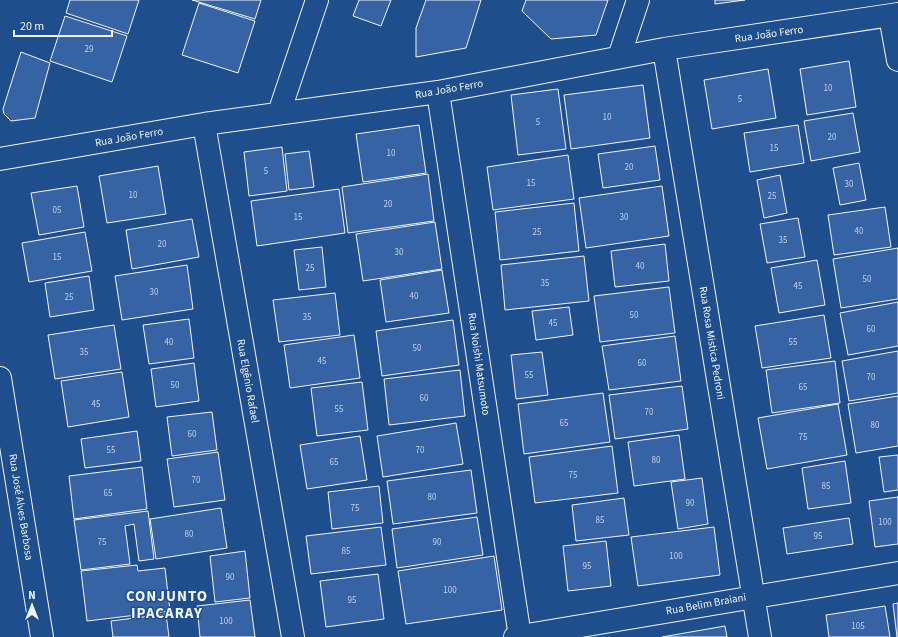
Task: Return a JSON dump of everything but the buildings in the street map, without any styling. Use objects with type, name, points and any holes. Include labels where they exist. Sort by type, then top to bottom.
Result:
[{"type":"street","points":[[279,113],[317,0]]},
{"type":"street","points":[[619,57],[638,0]]},
{"type":"street","points":[[894,15],[898,60]]},
{"type":"street","name":"Rua João Ferro","points":[[0,159],[204,124],[438,92],[664,49],[894,15]]},
{"type":"street","name":"Rua Rosa Mistica Pedroni","points":[[664,49],[760,637]]},
{"type":"street","name":"Rua Noishi Matsumoto","points":[[438,92],[518,637]]},
{"type":"street","name":"Rua Elgênio Rafael","points":[[204,124],[293,637]]},
{"type":"street","name":"Rua José Alves Barbosa","points":[[0,378],[42,637]]},
{"type":"street","name":"Rua Belim Braiani","points":[[518,637],[753,596],[898,573]]},
{"type":"district","name":"CONJUNTO IPACARAY","points":[[167,604]]}]
